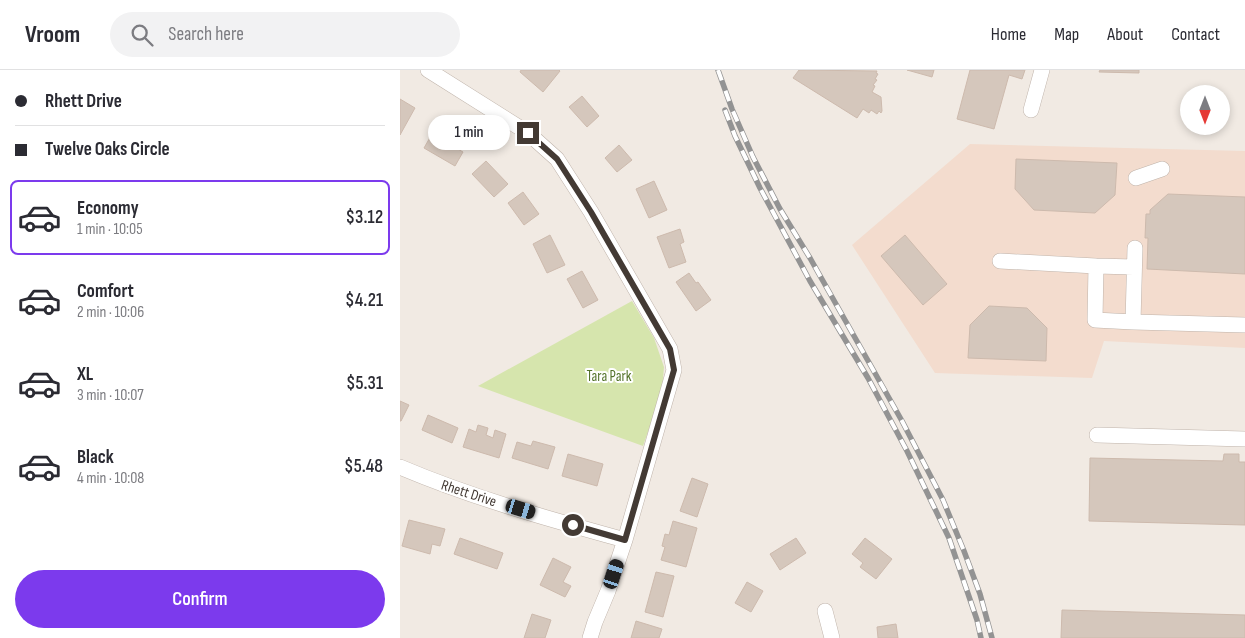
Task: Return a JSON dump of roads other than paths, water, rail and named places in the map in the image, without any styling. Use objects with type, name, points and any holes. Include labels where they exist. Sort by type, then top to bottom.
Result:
[{"type":"street","points":[[428,70],[528,133],[557,159],[591,212],[670,349],[674,370],[625,540],[590,638]]},
{"type":"street","points":[[1031,110],[1042,70]]},
{"type":"street","points":[[1136,178],[1162,169]]},
{"type":"street","points":[[1133,322],[1135,248]]},
{"type":"street","points":[[1000,261],[1134,267]]},
{"type":"street","points":[[1096,266],[1096,320],[1245,326]]},
{"type":"street","points":[[1097,435],[1245,439]]},
{"type":"street","name":"Rhett Drive","points":[[400,467],[470,494],[625,540]]},
{"type":"street","points":[[825,611],[832,638]]},
{"type":"railway","points":[[718,70],[732,109],[753,157],[780,209],[810,258],[902,421],[943,500],[980,594],[992,638]]},
{"type":"railway","points":[[725,110],[735,136],[760,188],[810,281],[868,378],[907,451],[949,538],[977,620],[981,638]]},
{"type":"park label","name":"Tara Park","points":[[609,376]]}]
